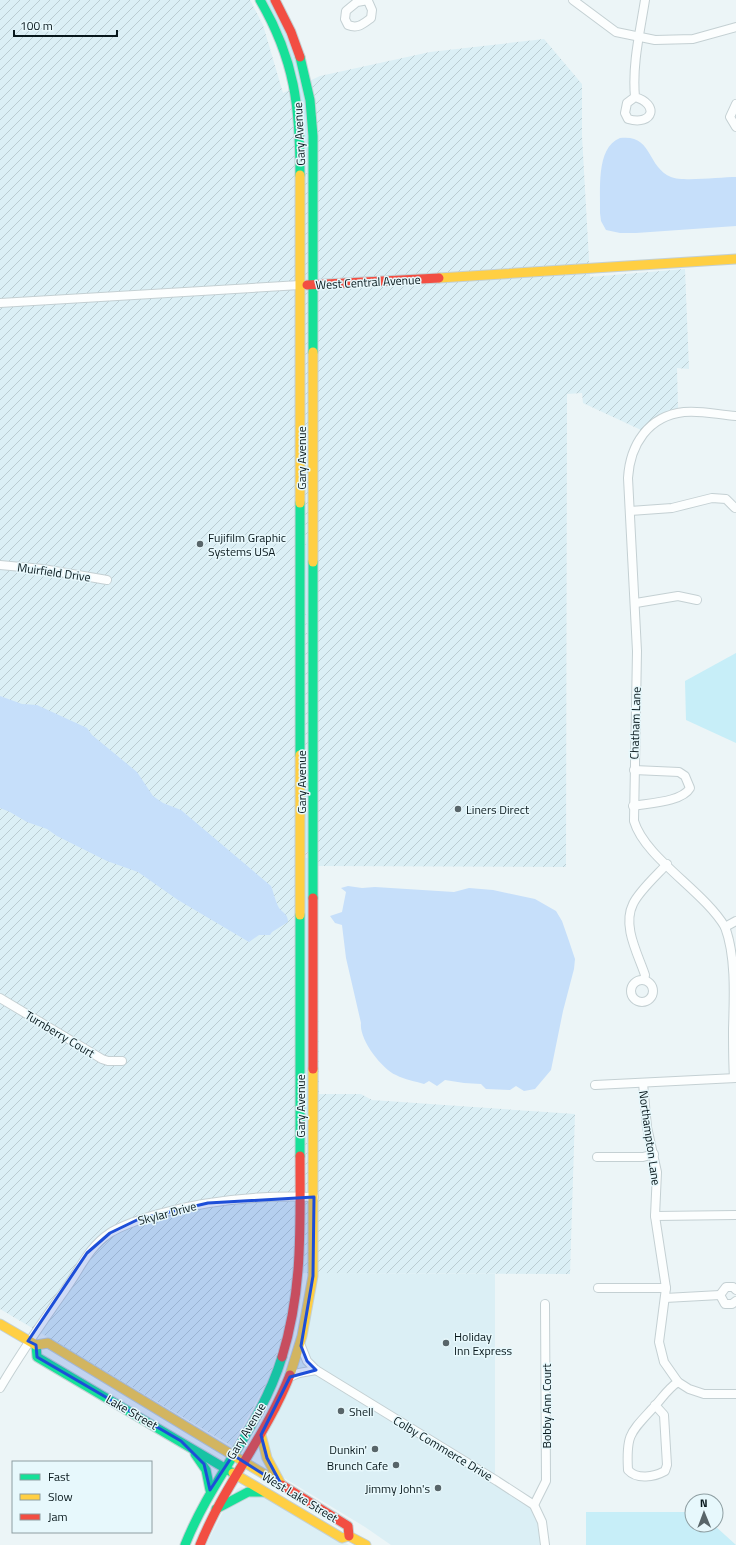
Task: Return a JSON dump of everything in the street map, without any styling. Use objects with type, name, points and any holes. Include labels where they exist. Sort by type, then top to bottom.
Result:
[{"type":"main road","name":"Gary Avenue","points":[[184,1545],[190,1529],[210,1490],[267,1397],[279,1366],[291,1326],[298,1290],[300,1261],[300,134],[298,103],[292,71],[270,16],[260,0]]},
{"type":"main road","name":"Gary Avenue","points":[[200,1545],[216,1510],[236,1474],[261,1435],[290,1377],[308,1315],[312,1276],[314,1197],[313,136],[310,99],[298,48],[275,0]]},
{"type":"main road","name":"West Central Avenue","points":[[300,285],[509,274],[736,259]]},
{"type":"main road","name":"Lake Street","points":[[0,1324],[32,1343],[48,1344],[244,1462]]},
{"type":"main road","name":"Lake Street","points":[[32,1343],[37,1357],[236,1474]]},
{"type":"main road","points":[[261,1435],[267,1458],[282,1486]]},
{"type":"main road","points":[[181,1441],[204,1464],[210,1490]]},
{"type":"main road","name":"West Lake Street","points":[[244,1462],[348,1526],[350,1536]]},
{"type":"main road","name":"West Lake Street","points":[[236,1474],[342,1538],[350,1536],[366,1545]]},
{"type":"main road","points":[[216,1510],[248,1492],[266,1492]]},
{"type":"street","points":[[573,0],[616,32],[638,37],[670,41],[687,40],[705,37],[736,27]]},
{"type":"street","points":[[635,97],[633,82],[638,37],[646,0]]},
{"type":"street","points":[[736,104],[730,117],[736,127]]},
{"type":"street","name":"West Central Avenue","points":[[0,302],[300,285]]},
{"type":"street","name":"Chatham Lane","points":[[735,1078],[735,957],[725,927],[705,902],[641,837],[634,821],[633,806],[637,663],[636,604],[630,511],[629,463],[637,443],[650,426],[669,416],[683,412],[736,416]]},
{"type":"street","points":[[630,511],[672,508],[712,498],[726,499],[735,508]]},
{"type":"street","name":"Muirfield Drive","points":[[0,565],[43,569],[107,580]]},
{"type":"street","points":[[636,604],[678,596],[697,600]]},
{"type":"street","points":[[633,806],[679,798],[687,793],[690,788],[686,776],[679,772],[634,770]]},
{"type":"street","points":[[644,980],[645,975],[631,934],[630,915],[633,903],[667,864]]},
{"type":"street","points":[[725,927],[736,921]]},
{"type":"street","name":"Turnberry Court","points":[[0,998],[102,1058],[108,1061],[122,1061]]},
{"type":"street","points":[[595,1085],[735,1078]]},
{"type":"street","name":"Northampton Lane","points":[[643,1083],[647,1127],[654,1154],[658,1185],[655,1216],[666,1288],[665,1298]]},
{"type":"street","points":[[597,1157],[644,1157],[654,1154]]},
{"type":"street","name":"Skylar Drive","points":[[0,1388],[32,1343],[87,1253],[110,1233],[139,1220],[208,1202],[252,1198],[314,1197]]},
{"type":"street","points":[[655,1216],[736,1215]]},
{"type":"street","points":[[720,1295],[726,1287],[733,1287],[736,1290]]},
{"type":"street","points":[[598,1288],[666,1288]]},
{"type":"street","points":[[720,1295],[665,1298],[659,1342],[664,1362],[678,1382],[692,1390],[704,1394],[736,1394]]},
{"type":"street","points":[[720,1295],[725,1304],[732,1304],[736,1301]]},
{"type":"street","name":"Bobby Ann Court","points":[[534,1506],[546,1481],[545,1304]]},
{"type":"street","name":"Colby Commerce Drive","points":[[300,1346],[307,1361],[316,1370],[534,1506]]},
{"type":"street","points":[[290,1377],[299,1373],[316,1370]]},
{"type":"street","points":[[655,1405],[664,1415],[667,1465],[665,1471],[657,1475],[638,1476],[632,1474],[628,1470],[628,1441],[631,1432],[671,1386],[678,1382]]},
{"type":"street","points":[[534,1506],[542,1522],[545,1545]]},
{"type":"highlighted area","points":[[314,1197],[313,1276],[301,1346],[307,1361],[316,1370],[290,1377],[261,1435],[267,1458],[282,1486],[233,1455],[210,1490],[204,1464],[181,1441],[37,1357],[36,1345],[28,1341],[87,1253],[110,1233],[139,1219],[208,1203]]},
{"type":"shaded area","points":[[0,0],[250,0],[263,25],[283,93],[320,76],[430,52],[544,39],[582,84],[582,136],[590,277],[685,269],[689,369],[677,368],[678,408],[660,414],[641,430],[583,403],[582,393],[567,394],[566,867],[317,866],[319,1094],[361,1094],[372,1100],[575,1114],[570,1274],[294,1273],[286,1324],[269,1378],[232,1446],[0,1309]]},
{"type":"shaded area","points":[[265,0],[270,0],[284,28],[295,58],[303,89],[309,129],[308,191],[304,116]]},
{"type":"shaded area","points":[[620,138],[631,138],[638,141],[644,146],[657,166],[671,177],[693,179],[736,177],[736,226],[636,233],[620,233],[606,230],[601,221],[600,213],[601,171],[606,151],[612,143]]},
{"type":"shaded area","points":[[308,535],[308,641],[304,559]]},
{"type":"shaded area","points":[[736,653],[736,743],[686,720],[685,681]]},
{"type":"shaded area","points":[[0,696],[22,704],[37,705],[87,728],[92,735],[137,772],[153,796],[163,803],[181,810],[271,886],[279,908],[286,915],[288,922],[272,932],[270,935],[259,935],[249,942],[178,900],[138,872],[107,861],[57,836],[47,829],[27,822],[0,808]]},
{"type":"shaded area","points":[[308,759],[309,852],[305,852],[305,774]]},
{"type":"shaded area","points":[[305,858],[309,858],[308,1160],[305,1106]]},
{"type":"shaded area","points":[[348,886],[362,888],[375,887],[454,892],[469,888],[493,890],[535,899],[556,911],[562,921],[575,959],[574,969],[563,1011],[551,1070],[535,1089],[524,1091],[516,1086],[510,1090],[486,1089],[481,1084],[445,1080],[437,1086],[429,1081],[424,1084],[396,1075],[378,1060],[367,1045],[361,1030],[361,1023],[346,958],[342,925],[335,923],[330,916],[342,912],[346,892],[341,888]]},
{"type":"shaded area","points":[[317,1273],[495,1274],[495,1482],[532,1507],[536,1513],[544,1545],[391,1545],[365,1527],[266,1467],[260,1458],[261,1450],[268,1434]]},
{"type":"shaded area","points":[[241,1487],[253,1490],[349,1545],[206,1545],[229,1500],[237,1489]]},
{"type":"shaded area","points":[[586,1512],[684,1512],[684,1533],[723,1533],[736,1545],[586,1545]]},
{"type":"traffic: fast","points":[[260,0],[281,43],[293,84],[299,127],[300,175]]},
{"type":"traffic: fast","points":[[300,57],[310,100],[313,136],[313,352]]},
{"type":"traffic: fast","points":[[300,503],[300,755]]},
{"type":"traffic: fast","points":[[313,562],[313,898]]},
{"type":"traffic: fast","points":[[300,915],[300,1156]]},
{"type":"traffic: fast","points":[[36,1345],[37,1357],[233,1473]]},
{"type":"traffic: fast","points":[[185,1545],[208,1497],[262,1406],[282,1357]]},
{"type":"traffic: fast","points":[[195,1454],[206,1470],[210,1490]]},
{"type":"traffic: fast","points":[[216,1509],[248,1492],[264,1492]]},
{"type":"traffic: slow","points":[[300,175],[300,503]]},
{"type":"traffic: slow","points":[[439,278],[736,259]]},
{"type":"traffic: slow","points":[[313,352],[313,562]]},
{"type":"traffic: slow","points":[[300,755],[300,915]]},
{"type":"traffic: slow","points":[[290,1375],[302,1336],[313,1276],[313,1069]]},
{"type":"traffic: slow","points":[[0,1324],[36,1345],[48,1343],[282,1485]]},
{"type":"traffic: slow","points":[[261,1435],[267,1458],[282,1486]]},
{"type":"traffic: slow","points":[[233,1473],[342,1538],[349,1536],[366,1545]]},
{"type":"traffic: jam","points":[[275,0],[291,32],[300,57]]},
{"type":"traffic: jam","points":[[307,285],[439,278]]},
{"type":"traffic: jam","points":[[313,898],[313,1069]]},
{"type":"traffic: jam","points":[[282,1357],[289,1332],[297,1282],[300,1232],[300,1156]]},
{"type":"traffic: jam","points":[[200,1545],[221,1502],[269,1419],[290,1375]]},
{"type":"traffic: jam","points":[[282,1485],[348,1526],[349,1536]]},
{"type":"place","name":"Fujifilm Graphic Systems USA","points":[[200,544]]},
{"type":"place","name":"Liners Direct","points":[[458,809]]},
{"type":"place","name":"Holiday Inn Express","points":[[446,1343]]},
{"type":"place","name":"Shell","points":[[341,1411]]},
{"type":"place","name":"Dunkin'","points":[[375,1449]]},
{"type":"place","name":"Brunch Cafe","points":[[396,1465]]},
{"type":"place","name":"Jimmy John's","points":[[438,1488]]}]
